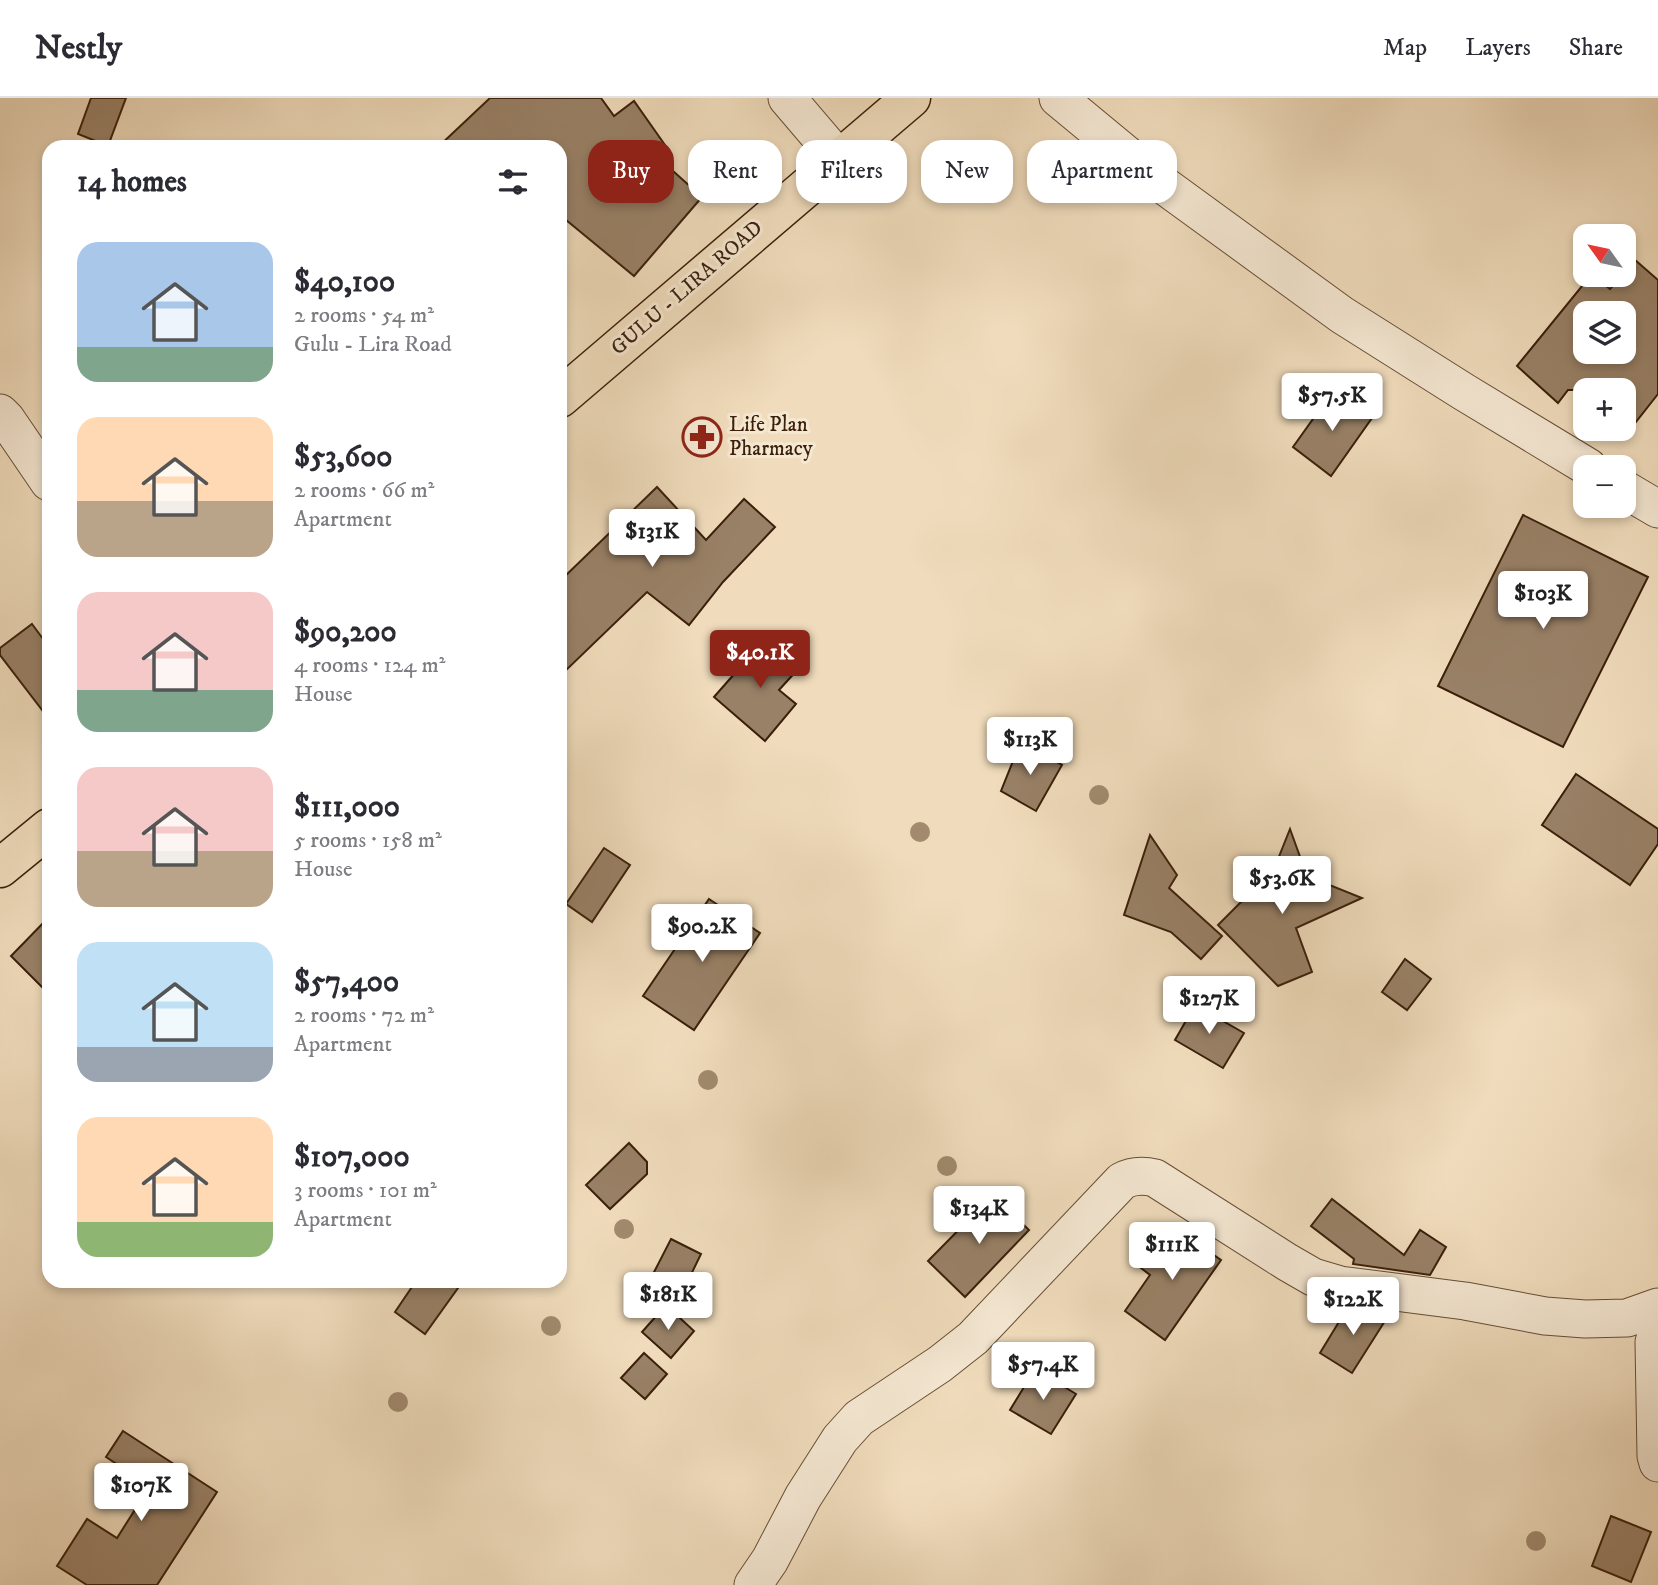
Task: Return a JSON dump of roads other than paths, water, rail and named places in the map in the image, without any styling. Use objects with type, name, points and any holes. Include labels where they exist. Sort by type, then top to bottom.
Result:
[{"type":"main road","name":"GULU - LIRA ROAD","points":[[861,140],[911,98]]},
{"type":"main road","name":"GULU - LIRA ROAD","points":[[567,392],[796,196]]},
{"type":"main road","points":[[0,868],[42,834]]},
{"type":"street","points":[[788,98],[823,140]]},
{"type":"street","points":[[1058,98],[1162,184],[1342,315],[1573,458]]},
{"type":"street","points":[[0,413],[42,472]]},
{"type":"street","points":[[1636,496],[1658,509]]},
{"type":"street","points":[[753,1585],[832,1450],[859,1418],[940,1364],[973,1338],[1128,1177],[1155,1178],[1287,1262],[1313,1277],[1340,1285],[1572,1318],[1627,1318],[1658,1307]]},
{"type":"street","points":[[1658,1328],[1654,1342],[1658,1463]]},
{"type":"place","name":"Life Plan Pharmacy","points":[[702,437]]}]
